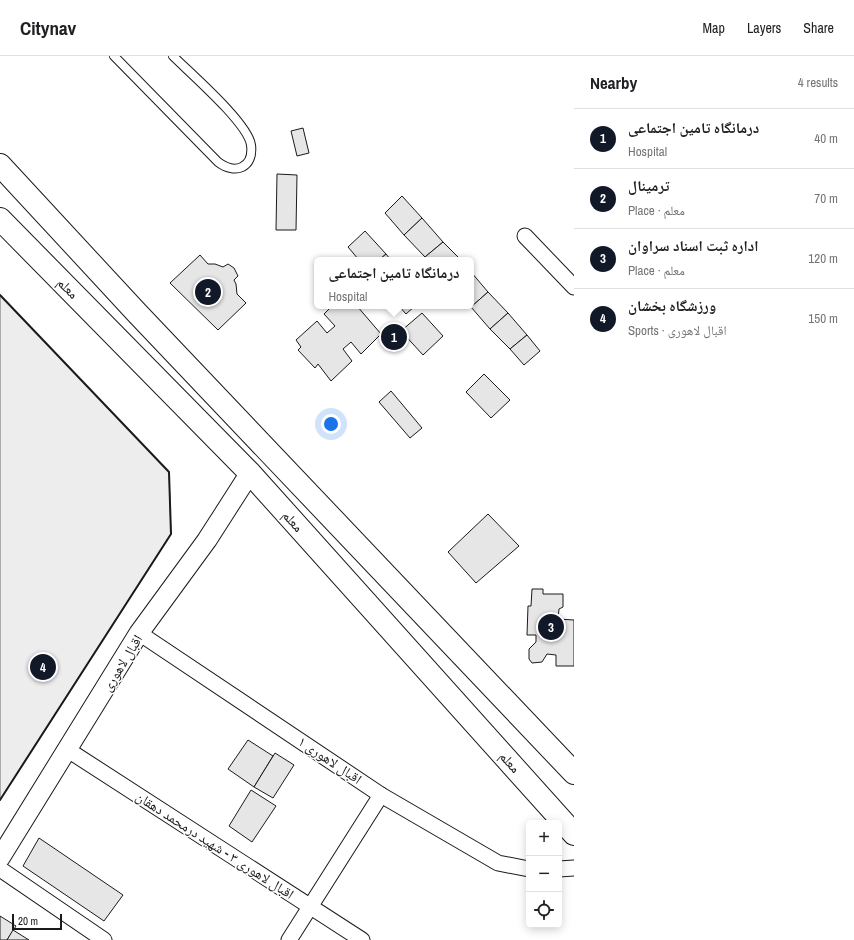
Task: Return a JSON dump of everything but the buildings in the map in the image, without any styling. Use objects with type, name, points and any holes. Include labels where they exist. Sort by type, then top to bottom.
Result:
[{"type":"main road","points":[[0,165],[143,319],[574,773]]},
{"type":"main road","name":"معلم","points":[[0,220],[250,473],[574,834]]},
{"type":"street","points":[[525,236],[574,287]]},
{"type":"street","name":"اقبال لاهوری","points":[[0,858],[139,633],[207,540],[250,473]]},
{"type":"street","name":"اقبال لاهوری ۱","points":[[139,633],[381,795],[498,863],[526,868]]},
{"type":"street","name":"اقبال لاهوری ۳ - شهید درمحمد دهقان","points":[[68,750],[362,940]]},
{"type":"street","points":[[289,940],[381,795]]},
{"type":"street","points":[[562,869],[574,868]]},
{"type":"street","points":[[0,869],[104,940]]},
{"type":"lane","points":[[114,56],[218,162],[227,168],[232,169],[237,169],[246,165],[250,156],[251,145],[247,133],[173,56]]},
{"type":"shaded area","points":[[0,295],[169,472],[171,534],[0,800]]},
{"type":"wall","points":[[0,295],[169,472],[171,534],[0,800]]},
{"type":"place","name":"ترمینال","points":[[208,292]]},
{"type":"place","name":"درمانگاه تامین اجتماعی","points":[[394,337]]},
{"type":"place","name":"اداره ثبت اسناد سراوان","points":[[551,627]]},
{"type":"place","name":"ورزشگاه بخشان","points":[[43,667]]}]
